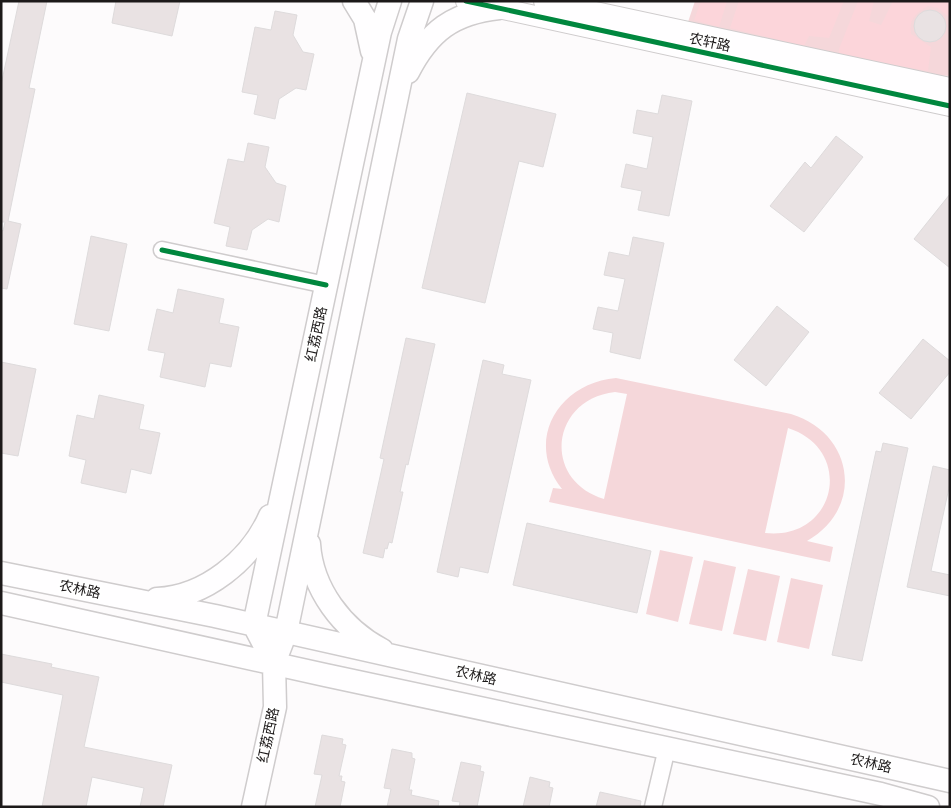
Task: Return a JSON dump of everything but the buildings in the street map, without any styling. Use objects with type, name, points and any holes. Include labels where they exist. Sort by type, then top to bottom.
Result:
[{"type":"main road","points":[[354,1],[365,19],[371,41],[372,67]]},
{"type":"main road","name":"红荔西路","points":[[274,663],[254,625],[372,67],[390,1]]},
{"type":"main road","name":"红荔西路","points":[[253,807],[275,706],[274,663],[286,632],[409,39],[422,1]]},
{"type":"main road","points":[[396,100],[413,62],[428,39],[460,16],[479,10],[499,8]]},
{"type":"main road","points":[[133,600],[166,598],[192,593],[239,562],[254,544],[269,520],[283,488]]},
{"type":"main road","points":[[310,512],[310,564],[326,598],[344,622],[376,647],[399,658]]},
{"type":"main road","name":"农林路","points":[[1,573],[286,632],[950,781]]},
{"type":"main road","name":"农林路","points":[[1,602],[881,794],[928,807]]},
{"type":"street","name":"农轩路","points":[[466,1],[499,8],[614,24],[950,88]]},
{"type":"street","name":"农轩路","points":[[544,1],[614,24],[950,106]]},
{"type":"street","points":[[162,250],[326,285]]},
{"type":"street","points":[[653,807],[666,748]]},
{"type":"shaded area","points":[[695,1],[950,1],[950,76],[927,75],[687,25]]},
{"type":"shaded area","points":[[701,1],[727,1],[719,27],[694,20]]},
{"type":"shaded area","points":[[739,1],[844,1],[829,38],[809,36],[804,46],[730,28]]},
{"type":"shaded area","points":[[858,1],[874,1],[869,21],[881,25],[893,1],[950,1],[950,18],[938,8],[928,6],[916,14],[912,20],[911,34],[931,47],[928,71],[839,55],[839,49]]},
{"type":"shaded area","points":[[616,378],[791,414],[812,424],[828,437],[839,454],[844,472],[844,491],[838,510],[826,527],[807,541],[833,547],[830,562],[549,502],[553,488],[562,489],[551,471],[546,452],[547,434],[553,417],[563,403],[578,391],[595,382]],"holes":[[[615,392],[627,394],[604,499],[584,489],[570,475],[563,459],[562,441],[567,424],[577,409],[594,398]],[[788,428],[809,439],[823,455],[829,473],[829,492],[821,509],[808,523],[789,532],[765,533]]]},
{"type":"shaded area","points":[[660,550],[693,557],[678,622],[646,614]]},
{"type":"shaded area","points":[[704,560],[736,567],[722,631],[689,624]]},
{"type":"shaded area","points":[[748,569],[780,576],[766,641],[733,634]]},
{"type":"shaded area","points":[[791,578],[823,585],[809,649],[777,642]]},
{"type":"cycle path","points":[[466,1],[950,106]]},
{"type":"cycle path","points":[[162,250],[326,285]]}]
